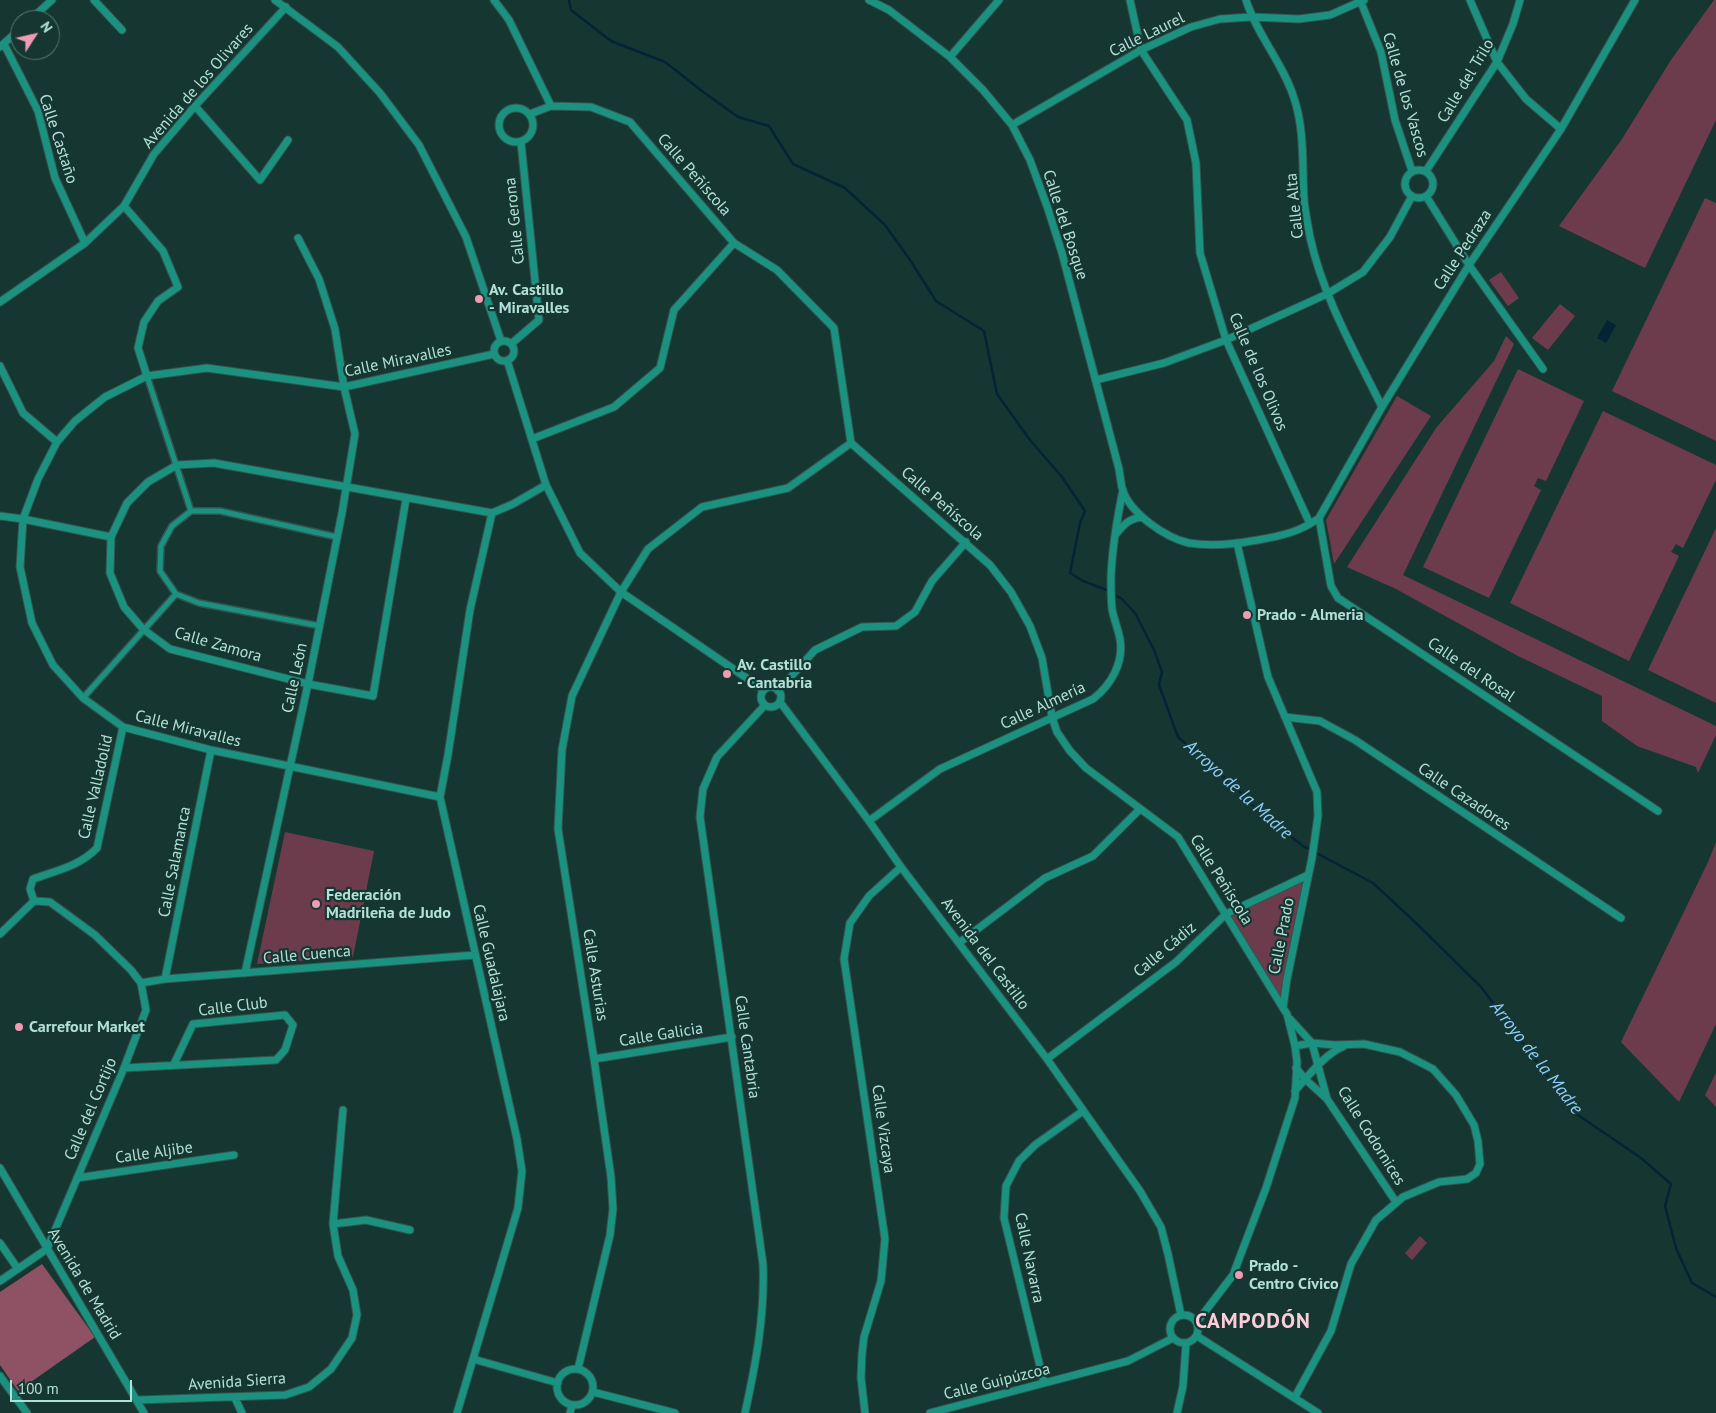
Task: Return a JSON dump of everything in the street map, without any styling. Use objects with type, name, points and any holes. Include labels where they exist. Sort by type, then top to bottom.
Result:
[{"type":"street","points":[[41,10],[52,0]]},
{"type":"street","points":[[94,0],[122,30]]},
{"type":"street","points":[[275,0],[338,47],[380,93],[419,145],[466,237],[501,341]]},
{"type":"street","points":[[494,0],[509,20],[551,106]]},
{"type":"street","name":"Calle del Bosque","points":[[869,0],[889,10],[950,57],[983,90],[1012,125],[1030,160],[1062,253],[1123,490],[1142,517],[1172,537],[1189,543],[1215,545],[1291,534],[1319,518]]},
{"type":"street","points":[[950,57],[999,0]]},
{"type":"street","name":"Calle de los Olivos","points":[[1130,0],[1141,50],[1187,120],[1196,162],[1200,253],[1226,340],[1310,524]]},
{"type":"street","name":"Calle Alta","points":[[1246,0],[1252,17],[1283,69],[1295,99],[1303,136],[1304,201],[1311,238],[1327,294],[1382,407]]},
{"type":"street","points":[[1470,0],[1497,62],[1526,98],[1561,129]]},
{"type":"street","name":"Calle del Trilo","points":[[1426,171],[1497,62],[1513,24],[1520,0]]},
{"type":"street","name":"Calle Pedraza","points":[[1319,518],[1382,407],[1469,265],[1561,129],[1635,0]]},
{"type":"street","name":"Calle Laurel","points":[[1012,125],[1141,50],[1191,27],[1220,19],[1252,17],[1299,19],[1330,15],[1362,1]]},
{"type":"street","name":"Calle de los Vascos","points":[[1362,1],[1381,52],[1395,120],[1412,171]]},
{"type":"street","name":"Avenida de los Olivares","points":[[0,302],[85,243],[124,206],[154,154],[195,106],[286,7]]},
{"type":"street","name":"Calle Castaño","points":[[2,45],[38,111],[54,178],[85,243]]},
{"type":"street","points":[[195,106],[260,180],[288,140]]},
{"type":"street","name":"Calle Peñíscola","points":[[530,114],[551,106],[591,107],[630,122],[734,243],[777,270],[834,328],[851,443],[990,564],[1011,592],[1030,626],[1042,658],[1052,717],[1057,732],[1070,751],[1086,768],[1178,837],[1283,1008]]},
{"type":"street","points":[[510,109],[525,110],[533,120],[533,131],[530,136],[521,142],[506,140],[501,134],[499,127],[500,119],[510,109]]},
{"type":"street","name":"Calle Gerona","points":[[511,344],[539,320],[521,142]]},
{"type":"street","points":[[1417,169],[1426,171],[1431,175],[1433,187],[1426,196],[1421,198],[1412,196],[1405,186],[1407,175],[1417,169]]},
{"type":"street","points":[[1096,380],[1164,363],[1226,340],[1327,294],[1362,272],[1390,237],[1412,196]]},
{"type":"street","points":[[1426,196],[1469,265],[1543,369]]},
{"type":"street","points":[[124,206],[163,251],[178,287],[158,301],[144,322],[138,348],[191,512]]},
{"type":"street","name":"Calle León","points":[[245,973],[320,626],[355,434],[344,387],[335,329],[319,279],[298,238]]},
{"type":"street","points":[[532,439],[614,407],[660,368],[674,310],[734,243]]},
{"type":"street","points":[[501,341],[511,344],[514,353],[507,360],[501,361],[494,354],[494,348],[501,341]]},
{"type":"street","name":"Calle Miravalles","points":[[440,797],[212,750],[124,727],[83,698],[53,665],[32,623],[20,567],[23,519],[38,479],[57,442],[75,421],[105,397],[147,376],[206,368],[344,387],[494,354]]},
{"type":"street","points":[[507,360],[546,485],[580,553],[621,592],[764,690],[773,688],[778,691],[781,696],[780,702],[773,707],[765,705],[761,699],[764,690]]},
{"type":"street","points":[[0,366],[23,413],[57,442]]},
{"type":"street","name":"Calle Asturias","points":[[578,1369],[610,1235],[613,1209],[611,1177],[594,1059],[558,829],[562,750],[572,696],[621,592],[648,549],[702,507],[788,488],[851,443]]},
{"type":"street","name":"Calle Zamora","points":[[406,499],[372,696],[308,684],[170,649],[143,629],[124,607],[110,574],[111,537],[128,503],[148,482],[177,465],[214,463],[492,513]]},
{"type":"street","points":[[492,513],[513,504],[546,485]]},
{"type":"street","name":"Calle Almería","points":[[869,821],[940,769],[1092,699],[1104,690],[1114,675],[1119,661],[1120,641],[1112,609],[1111,579],[1114,536],[1123,490]]},
{"type":"street","points":[[1120,507],[1125,502],[1130,502]]},
{"type":"street","points":[[1131,520],[1136,509]]},
{"type":"street","points":[[320,626],[199,603],[176,594],[160,571],[161,546],[172,526],[191,512],[220,511],[337,537]]},
{"type":"street","name":"Calle Guadalajara","points":[[457,1413],[518,1208],[522,1171],[517,1138],[440,797],[470,610],[492,513]]},
{"type":"street","points":[[1118,515],[1121,519],[1131,520]]},
{"type":"street","points":[[0,516],[111,537]]},
{"type":"street","points":[[1114,536],[1124,523],[1142,517]]},
{"type":"street","name":"Calle del Rosal","points":[[1319,518],[1331,586],[1338,598],[1658,811]]},
{"type":"street","points":[[778,691],[815,650],[862,627],[896,626],[915,612],[932,581],[966,542]]},
{"type":"street","name":"Calle Prado","points":[[1237,543],[1268,677],[1317,792],[1318,816],[1312,858],[1287,978],[1283,1008]]},
{"type":"street","points":[[83,698],[176,594]]},
{"type":"street","name":"Avenida del Castillo","points":[[780,702],[901,867],[1047,1060],[1140,1190],[1161,1227],[1181,1316]]},
{"type":"street","name":"Calle Cantabria","points":[[745,1413],[761,1328],[764,1264],[700,817],[703,789],[717,757],[765,705]]},
{"type":"street","name":"Calle Cazadores","points":[[1285,717],[1320,721],[1355,740],[1621,918]]},
{"type":"street","name":"Calle Valladolid","points":[[34,901],[30,889],[33,879],[77,864],[88,858],[97,848],[124,727]]},
{"type":"street","name":"Calle Salamanca","points":[[165,979],[212,750]]},
{"type":"street","points":[[959,943],[1045,878],[1093,856],[1140,809]]},
{"type":"street","name":"Calle Vizcaya","points":[[865,1413],[861,1378],[862,1354],[864,1337],[881,1281],[885,1239],[844,959],[850,923],[869,896],[901,867]]},
{"type":"street","name":"Calle Cádiz","points":[[1047,1060],[1176,962],[1226,914],[1308,875]]},
{"type":"street","points":[[0,934],[34,901]]},
{"type":"street","name":"Calle del Cortijo","points":[[34,901],[50,902],[95,935],[131,970],[140,983],[146,1010],[124,1068],[47,1249]]},
{"type":"street","name":"Calle Cuenca","points":[[140,983],[165,979],[475,955]]},
{"type":"street","points":[[1197,1322],[1233,1275],[1266,1188],[1295,1098],[1295,1046],[1283,1008]]},
{"type":"street","name":"Calle Club","points":[[124,1068],[276,1060],[285,1050],[293,1025],[284,1015],[194,1024],[174,1064]]},
{"type":"street","name":"Calle Codornices","points":[[1287,1016],[1312,1044],[1327,1099],[1396,1202]]},
{"type":"street","name":"Calle Galicia","points":[[594,1059],[732,1037]]},
{"type":"street","points":[[1295,1046],[1312,1044],[1364,1044],[1400,1052],[1434,1069],[1456,1094],[1474,1125],[1478,1141],[1480,1164],[1476,1173],[1467,1179],[1439,1182],[1403,1197],[1376,1220],[1364,1238],[1351,1264],[1331,1331],[1295,1397]]},
{"type":"street","points":[[1295,1091],[1336,1049],[1347,1045]]},
{"type":"street","points":[[1296,1068],[1327,1099]]},
{"type":"street","name":"Avenida Sierra","points":[[138,1400],[285,1395],[309,1387],[331,1369],[352,1338],[357,1315],[353,1290],[338,1256],[333,1224],[343,1110]]},
{"type":"street","name":"Calle Navarra","points":[[1044,1383],[1004,1218],[1006,1186],[1019,1161],[1035,1145],[1083,1111]]},
{"type":"street","name":"Calle Aljibe","points":[[77,1178],[234,1156]]},
{"type":"street","name":"Avenida de Madrid","points":[[0,1168],[144,1413]]},
{"type":"street","points":[[333,1224],[366,1220],[410,1230]]},
{"type":"street","points":[[0,1243],[18,1269]]},
{"type":"street","points":[[0,1281],[47,1249]]},
{"type":"street","points":[[1190,1316],[1197,1322],[1199,1332],[1190,1343],[1186,1344],[1173,1338],[1171,1324],[1176,1317],[1190,1316]]},
{"type":"street","points":[[1197,1336],[1318,1413]]},
{"type":"street","name":"Calle Guipúzcoa","points":[[930,1413],[1128,1361],[1173,1338]]},
{"type":"street","points":[[1177,1413],[1183,1386],[1186,1344]]},
{"type":"street","points":[[473,1359],[558,1383]]},
{"type":"street","points":[[578,1369],[588,1374],[592,1380],[593,1392],[584,1403],[572,1405],[563,1400],[559,1395],[558,1383],[566,1372],[578,1369]]},
{"type":"street","points":[[0,1376],[27,1413]]},
{"type":"street","points":[[593,1392],[675,1413]]},
{"type":"street","points":[[235,1398],[242,1413]]},
{"type":"street","points":[[570,1413],[572,1405]]},
{"type":"shaded area","points":[[1714,0],[1716,0],[1716,120],[1645,268],[1559,226],[1622,139],[1671,60]]},
{"type":"shaded area","points":[[1705,198],[1716,203],[1716,441],[1612,391]]},
{"type":"shaded area","points":[[1501,272],[1519,298],[1508,306],[1489,280]]},
{"type":"shaded area","points":[[1560,304],[1575,316],[1548,350],[1532,338]]},
{"type":"shaded area","points":[[1506,336],[1514,344],[1403,575],[1716,726],[1716,735],[1698,773],[1696,767],[1637,746],[1602,721],[1602,696],[1518,656],[1396,589],[1347,567],[1436,428],[1494,361]]},
{"type":"shaded area","points":[[1518,369],[1584,401],[1546,481],[1538,478],[1534,486],[1541,490],[1489,598],[1423,567]]},
{"type":"shaded area","points":[[1397,396],[1431,416],[1334,564],[1326,520]]},
{"type":"shaded area","points":[[1603,411],[1716,465],[1716,480],[1683,548],[1676,544],[1671,552],[1679,556],[1629,661],[1510,603]]},
{"type":"shaded area","points":[[1716,528],[1716,703],[1648,670]]},
{"type":"shaded area","name":"Federación Madrileña de Judo","points":[[285,832],[374,851],[353,957],[257,964]]},
{"type":"shaded area","points":[[1716,842],[1716,1024],[1679,1102],[1621,1042]]},
{"type":"shaded area","points":[[1308,875],[1283,1008],[1226,914]]},
{"type":"shaded area","points":[[1716,1073],[1716,1107],[1705,1095]]},
{"type":"shaded area","points":[[1420,1236],[1427,1243],[1412,1260],[1405,1253]]},
{"type":"shaded area","points":[[42,1264],[95,1337],[18,1391],[0,1365],[0,1292]]},
{"type":"water","points":[[1607,320],[1616,325],[1606,343],[1597,338]]},
{"type":"waterway","name":"Arroyo de la Madre","points":[[569,0],[571,10],[611,41],[665,62],[738,117],[769,126],[793,164],[845,188],[885,225],[936,301],[984,331],[997,394],[1030,440],[1062,477],[1085,511],[1080,523],[1070,573],[1083,581],[1109,591]]},
{"type":"waterway","name":"Arroyo de la Madre","points":[[1113,594],[1122,599],[1135,613],[1154,650],[1162,672],[1159,685],[1178,737],[1233,785],[1257,810],[1303,846],[1373,883],[1481,987],[1575,1113],[1641,1158],[1671,1184],[1665,1206],[1676,1248],[1692,1283],[1716,1297]]},
{"type":"place","name":"Av. Castillo - Miravalles","points":[[479,299]]},
{"type":"place","name":"Prado - Almeria","points":[[1247,615]]},
{"type":"place","name":"Av. Castillo - Cantabria","points":[[727,674]]},
{"type":"place","name":"Federación Madrileña de Judo","points":[[316,904]]},
{"type":"place","name":"Carrefour Market","points":[[19,1027]]},
{"type":"place","name":"Prado - Centro Cívico","points":[[1239,1275]]},
{"type":"district","name":"CAMPODÓN","points":[[1253,1322]]}]
